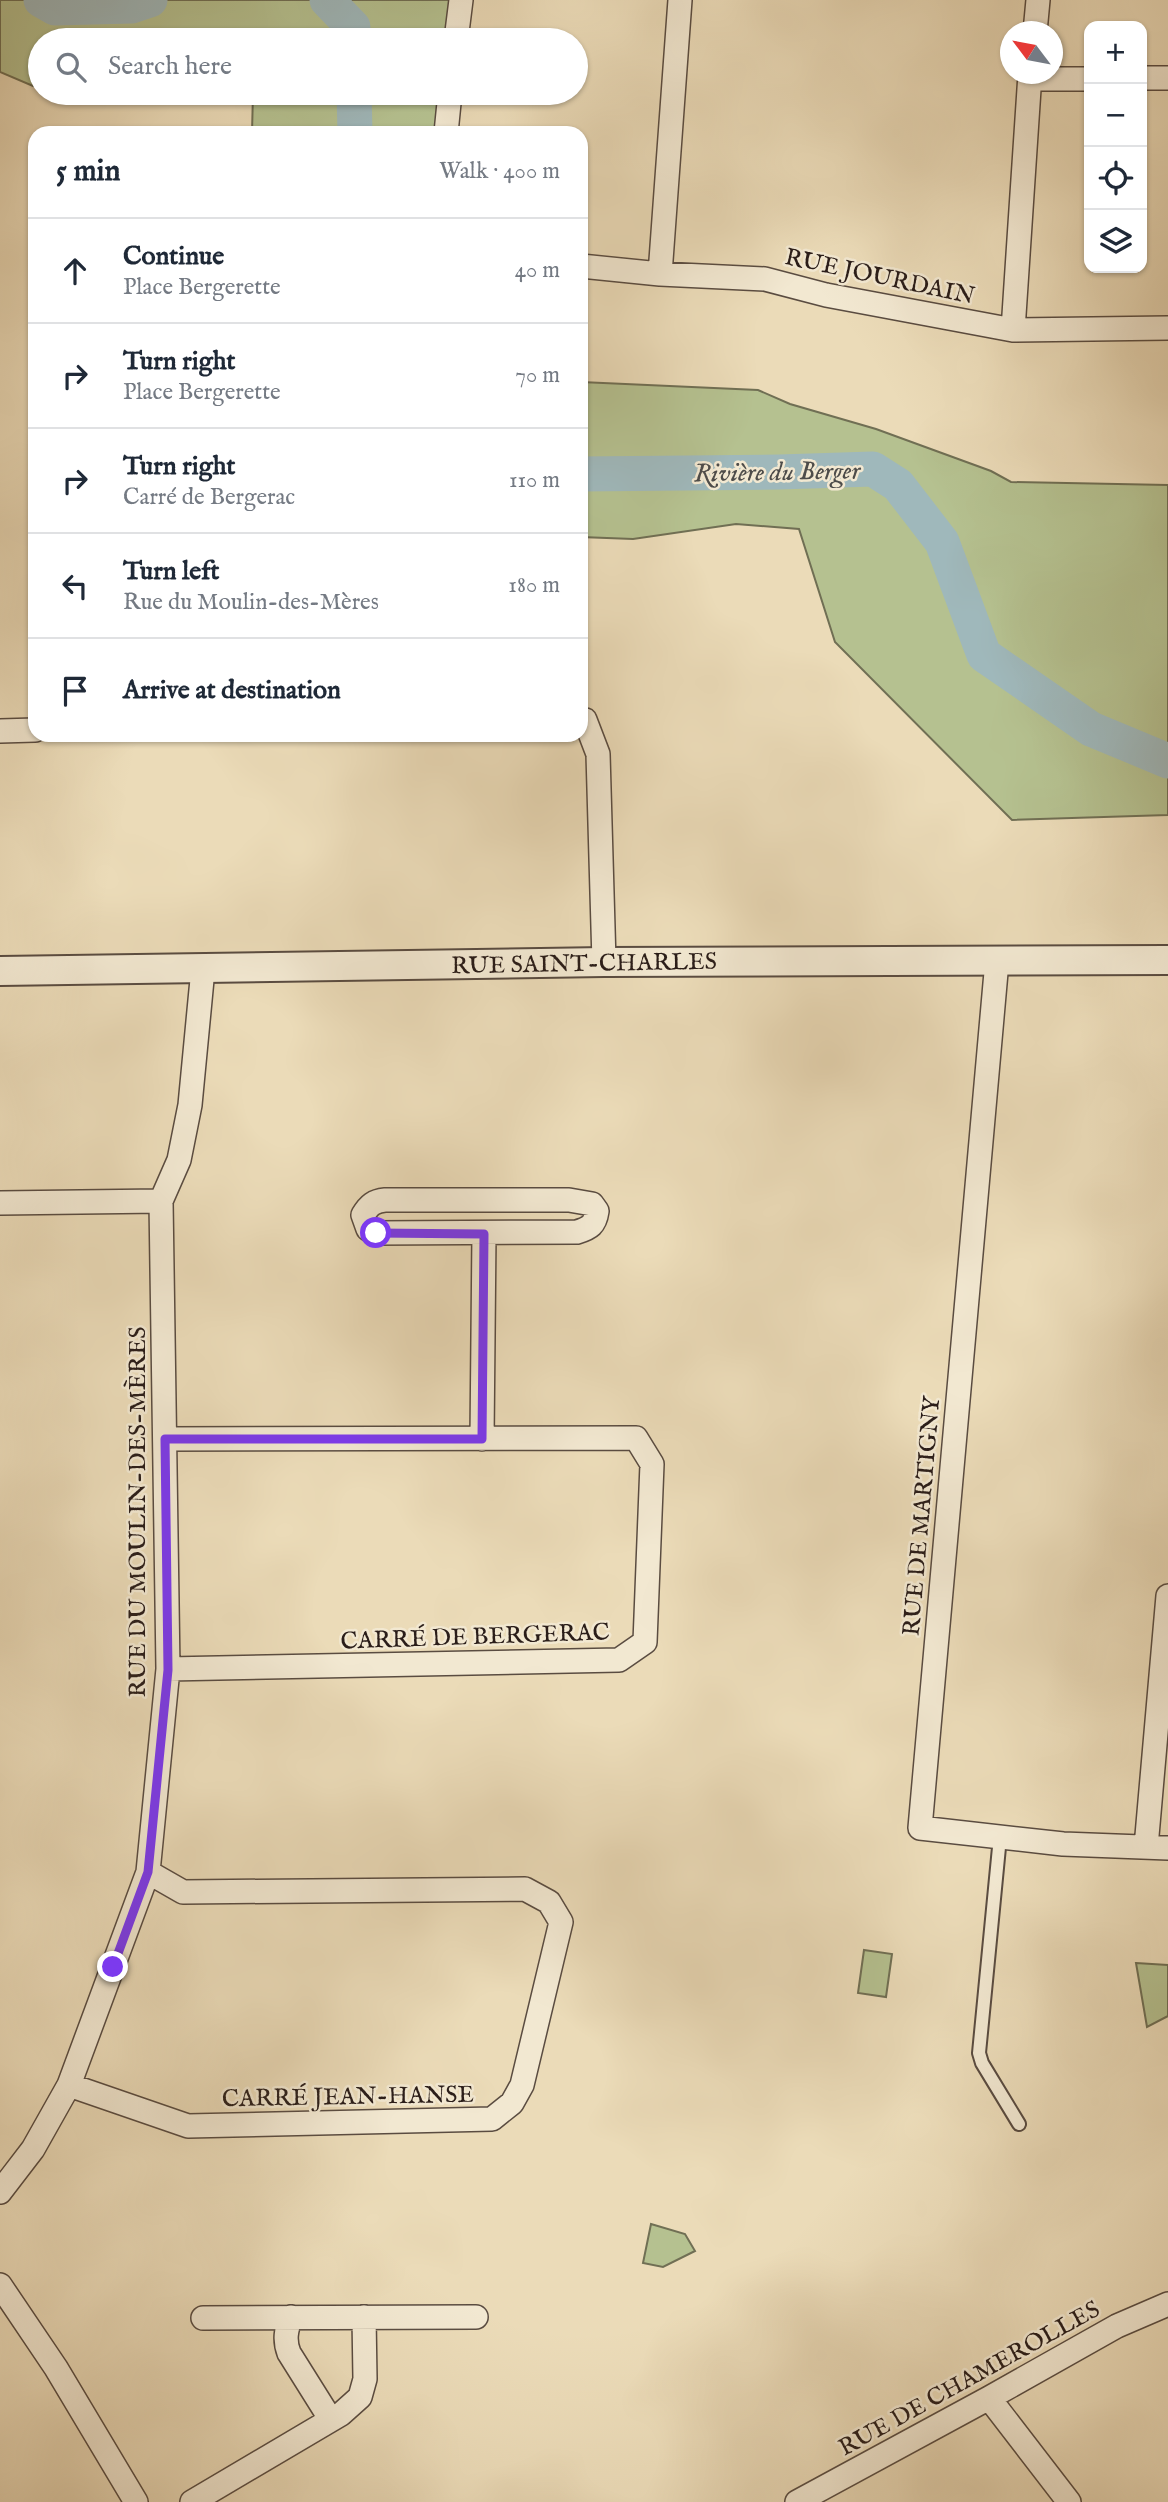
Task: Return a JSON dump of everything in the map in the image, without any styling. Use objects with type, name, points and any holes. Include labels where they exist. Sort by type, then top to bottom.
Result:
[{"type":"street","points":[[458,28],[461,0]]},
{"type":"street","points":[[660,274],[680,0]]},
{"type":"street","points":[[1036,21],[1038,0]]},
{"type":"street","points":[[1063,78],[1084,79]]},
{"type":"street","points":[[1147,78],[1168,78]]},
{"type":"street","points":[[1013,330],[1029,84]]},
{"type":"street","points":[[447,126],[449,105]]},
{"type":"street","name":"RUE JOURDAIN","points":[[588,267],[660,274],[765,279],[827,295],[1013,330],[1168,328]]},
{"type":"street","points":[[588,728],[598,754],[604,962]]},
{"type":"street","points":[[0,731],[28,730]]},
{"type":"street","name":"RUE SAINT-CHARLES","points":[[0,971],[604,962],[1168,960]]},
{"type":"street","name":"RUE DE MARTIGNY","points":[[997,961],[920,1828],[1063,1844],[1157,1848]]},
{"type":"street","name":"RUE DU MOULIN-DES-MÈRES","points":[[0,2192],[33,2149],[69,2085],[148,1872],[168,1670],[161,1201],[179,1160],[190,1105],[203,969]]},
{"type":"street","points":[[386,1200],[569,1200],[592,1204],[597,1211],[596,1220],[591,1227],[577,1232],[484,1234],[376,1233],[368,1229],[363,1215],[368,1206],[376,1201],[386,1200]]},
{"type":"street","points":[[0,1203],[161,1201]]},
{"type":"street","points":[[482,1439],[484,1234]]},
{"type":"street","name":"CARRÉ DE BERGERAC","points":[[165,1439],[636,1438],[652,1464],[645,1642],[619,1660],[168,1670]]},
{"type":"street","points":[[1157,1848],[1168,1596]]},
{"type":"street","name":"CARRÉ JEAN-HANSE","points":[[69,2085],[188,2126],[492,2119],[512,2103],[522,2085],[561,1922],[549,1902],[525,1889],[183,1892],[148,1872]]},
{"type":"street","points":[[0,2286],[56,2368],[136,2502]]},
{"type":"street","name":"RUE DE CHAMEROLLES","points":[[807,2500],[1118,2326],[1168,2304]]},
{"type":"street","points":[[291,2317],[286,2330],[289,2353],[331,2420]]},
{"type":"street","points":[[192,2502],[331,2420],[360,2397],[365,2379],[364,2317]]},
{"type":"street","points":[[203,2318],[476,2317]]},
{"type":"street","points":[[989,2398],[1069,2502]]},
{"type":"lane","points":[[1000,1837],[979,2053],[982,2063],[1019,2124]]},
{"type":"green space","points":[[0,0],[461,0],[458,28],[28,28],[28,84],[0,72]]},
{"type":"green space","points":[[253,105],[449,105],[447,126],[252,126]]},
{"type":"green space","points":[[588,382],[758,390],[790,404],[876,429],[991,471],[1011,482],[1168,485],[1168,815],[1012,820],[835,642],[799,529],[736,524],[633,539],[588,537]]},
{"type":"green space","points":[[864,1950],[892,1954],[886,1997],[858,1993]]},
{"type":"green space","points":[[1136,1963],[1168,1965],[1168,2016],[1147,2027]]},
{"type":"green space","points":[[651,2224],[685,2234],[695,2251],[663,2267],[643,2263]]},
{"type":"waterway","name":"Rivière du Berger","points":[[41,0],[55,8],[132,6],[150,0]]},
{"type":"waterway","name":"Rivière du Berger","points":[[327,0],[353,28]]},
{"type":"waterway","name":"Rivière du Berger","points":[[354,105],[355,126]]},
{"type":"waterway","name":"Rivière du Berger","points":[[588,474],[873,469],[898,485],[942,542],[984,655],[1091,729],[1168,761]]},
{"type":"route","points":[[113,1967],[148,1872],[168,1670],[165,1439],[482,1439],[484,1234],[376,1233]]}]
